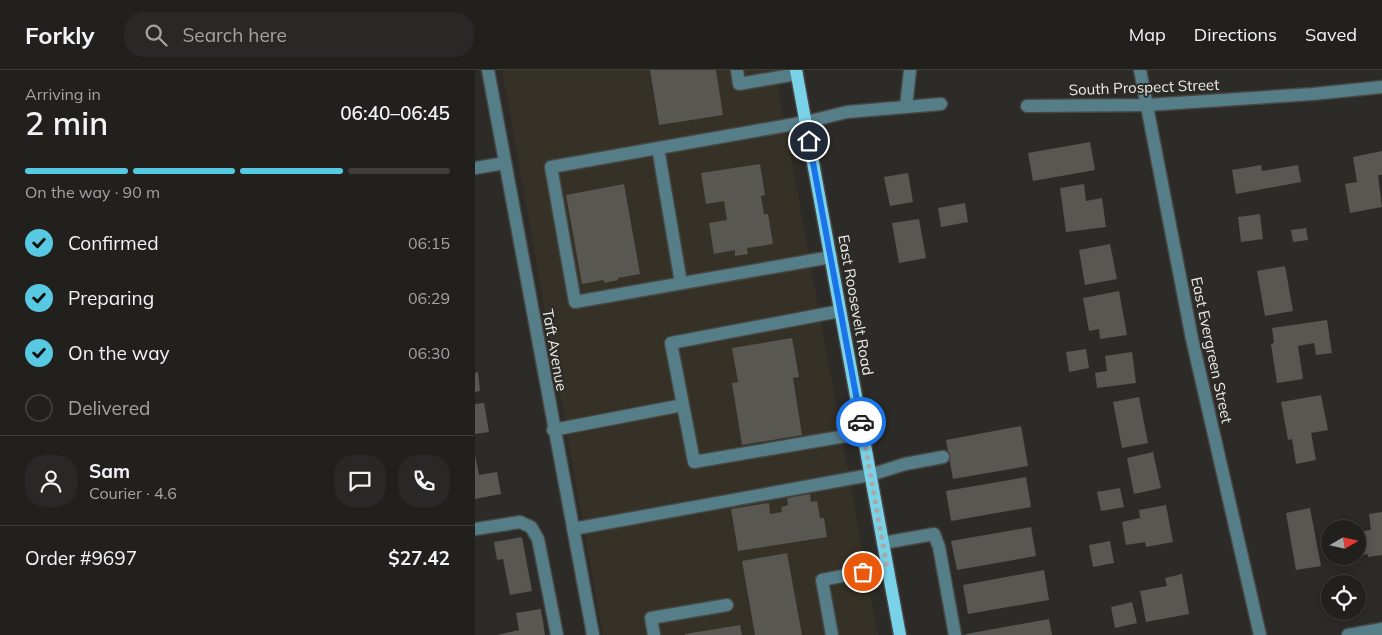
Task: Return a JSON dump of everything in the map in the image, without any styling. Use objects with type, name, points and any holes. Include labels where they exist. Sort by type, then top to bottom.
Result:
[{"type":"main road","name":"East Roosevelt Road","points":[[797,72],[900,635]]},
{"type":"street","name":"Taft Avenue","points":[[488,70],[553,430],[593,635]]},
{"type":"street","points":[[737,70],[739,84],[797,72]]},
{"type":"street","points":[[907,107],[910,70]]},
{"type":"street","name":"East Evergreen Street","points":[[1141,70],[1192,339],[1260,635]]},
{"type":"street","name":"South Prospect Street","points":[[1027,106],[1147,105],[1313,94],[1382,87]]},
{"type":"street","points":[[831,257],[575,302],[551,167],[806,122],[847,112],[941,104]]},
{"type":"street","points":[[657,148],[681,283]]},
{"type":"street","points":[[475,168],[505,163]]},
{"type":"street","points":[[841,311],[671,343],[694,462],[863,433]]},
{"type":"street","points":[[553,430],[683,405]]},
{"type":"street","points":[[573,529],[870,475],[905,464],[943,457]]},
{"type":"street","points":[[475,529],[520,522],[531,527],[537,539],[557,635]]},
{"type":"street","points":[[883,544],[933,534],[939,547],[955,635]]},
{"type":"street","points":[[832,635],[823,580],[887,567]]},
{"type":"street","points":[[654,635],[651,618],[727,605]]},
{"type":"street","points":[[1348,635],[1382,629]]},
{"type":"shaded area","points":[[502,70],[775,70],[878,635],[603,635]]},
{"type":"building","points":[[650,70],[716,70],[723,115],[659,125]]},
{"type":"building","points":[[1090,142],[1095,170],[1033,181],[1028,153]]},
{"type":"building","points":[[1382,151],[1382,175],[1378,175],[1382,207],[1350,213],[1345,184],[1357,182],[1353,157]]},
{"type":"building","points":[[760,164],[765,195],[761,196],[764,214],[768,214],[773,244],[747,248],[748,254],[735,256],[735,250],[714,254],[709,223],[727,220],[724,201],[706,204],[701,173]]},
{"type":"building","points":[[1261,165],[1262,171],[1298,165],[1301,182],[1236,194],[1232,170]]},
{"type":"building","points":[[908,173],[913,202],[890,206],[884,177]]},
{"type":"building","points":[[624,184],[640,274],[604,283],[604,280],[582,284],[566,195]]},
{"type":"building","points":[[1084,184],[1086,201],[1102,198],[1106,227],[1066,232],[1060,188]]},
{"type":"building","points":[[965,203],[968,222],[941,227],[938,208]]},
{"type":"building","points":[[1260,214],[1263,239],[1241,242],[1238,217]]},
{"type":"building","points":[[919,219],[926,258],[899,263],[892,223]]},
{"type":"building","points":[[1306,228],[1308,240],[1293,242],[1291,230]]},
{"type":"building","points":[[1110,244],[1117,279],[1085,285],[1079,250]]},
{"type":"building","points":[[1285,266],[1293,311],[1265,316],[1257,271]]},
{"type":"building","points":[[1119,291],[1127,335],[1100,339],[1099,329],[1089,331],[1083,298]]},
{"type":"building","points":[[1327,320],[1332,353],[1316,355],[1314,343],[1298,346],[1303,379],[1277,383],[1271,344],[1274,343],[1272,328]]},
{"type":"building","points":[[792,338],[799,377],[793,378],[802,435],[742,445],[732,383],[738,382],[732,348]]},
{"type":"building","points":[[1086,349],[1089,368],[1069,372],[1066,352]]},
{"type":"building","points":[[1132,352],[1136,383],[1097,388],[1095,373],[1107,371],[1105,356]]},
{"type":"building","points":[[478,372],[480,391],[475,392],[475,373]]},
{"type":"building","points":[[1321,395],[1328,430],[1311,433],[1316,460],[1296,464],[1292,439],[1288,440],[1281,402]]},
{"type":"building","points":[[1139,397],[1148,443],[1122,448],[1113,402]]},
{"type":"building","points":[[484,403],[489,432],[475,434],[475,404]]},
{"type":"building","points":[[1021,426],[1028,466],[953,479],[946,440]]},
{"type":"building","points":[[1153,452],[1161,488],[1134,494],[1127,458]]},
{"type":"building","points":[[475,455],[479,475],[497,472],[501,494],[475,499]]},
{"type":"building","points":[[1026,477],[1031,507],[951,521],[946,491]]},
{"type":"building","points":[[1120,488],[1124,507],[1101,511],[1097,492]]},
{"type":"building","points":[[810,494],[811,502],[817,501],[820,518],[824,518],[827,537],[738,551],[731,509],[769,503],[770,514],[782,512],[781,507],[788,505],[787,498]]},
{"type":"building","points":[[1166,505],[1173,542],[1146,547],[1145,542],[1126,545],[1122,522],[1140,518],[1139,510]]},
{"type":"building","points":[[1310,508],[1321,566],[1296,570],[1286,513]]},
{"type":"building","points":[[1382,512],[1382,555],[1368,557],[1368,554],[1366,554],[1366,531],[1371,530],[1369,514]]},
{"type":"building","points":[[1031,527],[1036,556],[957,570],[951,541]]},
{"type":"building","points":[[522,537],[532,591],[510,595],[503,559],[497,560],[494,542]]},
{"type":"building","points":[[1110,541],[1114,563],[1093,567],[1089,545]]},
{"type":"building","points":[[787,553],[802,635],[755,635],[742,561]]},
{"type":"building","points":[[1044,570],[1049,600],[968,614],[963,585]]},
{"type":"building","points":[[1182,574],[1189,614],[1146,622],[1140,591],[1167,586],[1165,578]]},
{"type":"building","points":[[1132,602],[1137,623],[1115,628],[1111,607]]},
{"type":"building","points":[[541,609],[545,635],[497,635],[519,630],[516,613]]},
{"type":"building","points":[[1049,619],[1052,635],[966,635],[966,634]]},
{"type":"building","points":[[740,625],[742,635],[685,635],[685,634]]},
{"type":"way so far","points":[[861,422],[887,567],[863,572]]},
{"type":"route","points":[[809,141],[861,422]]}]
